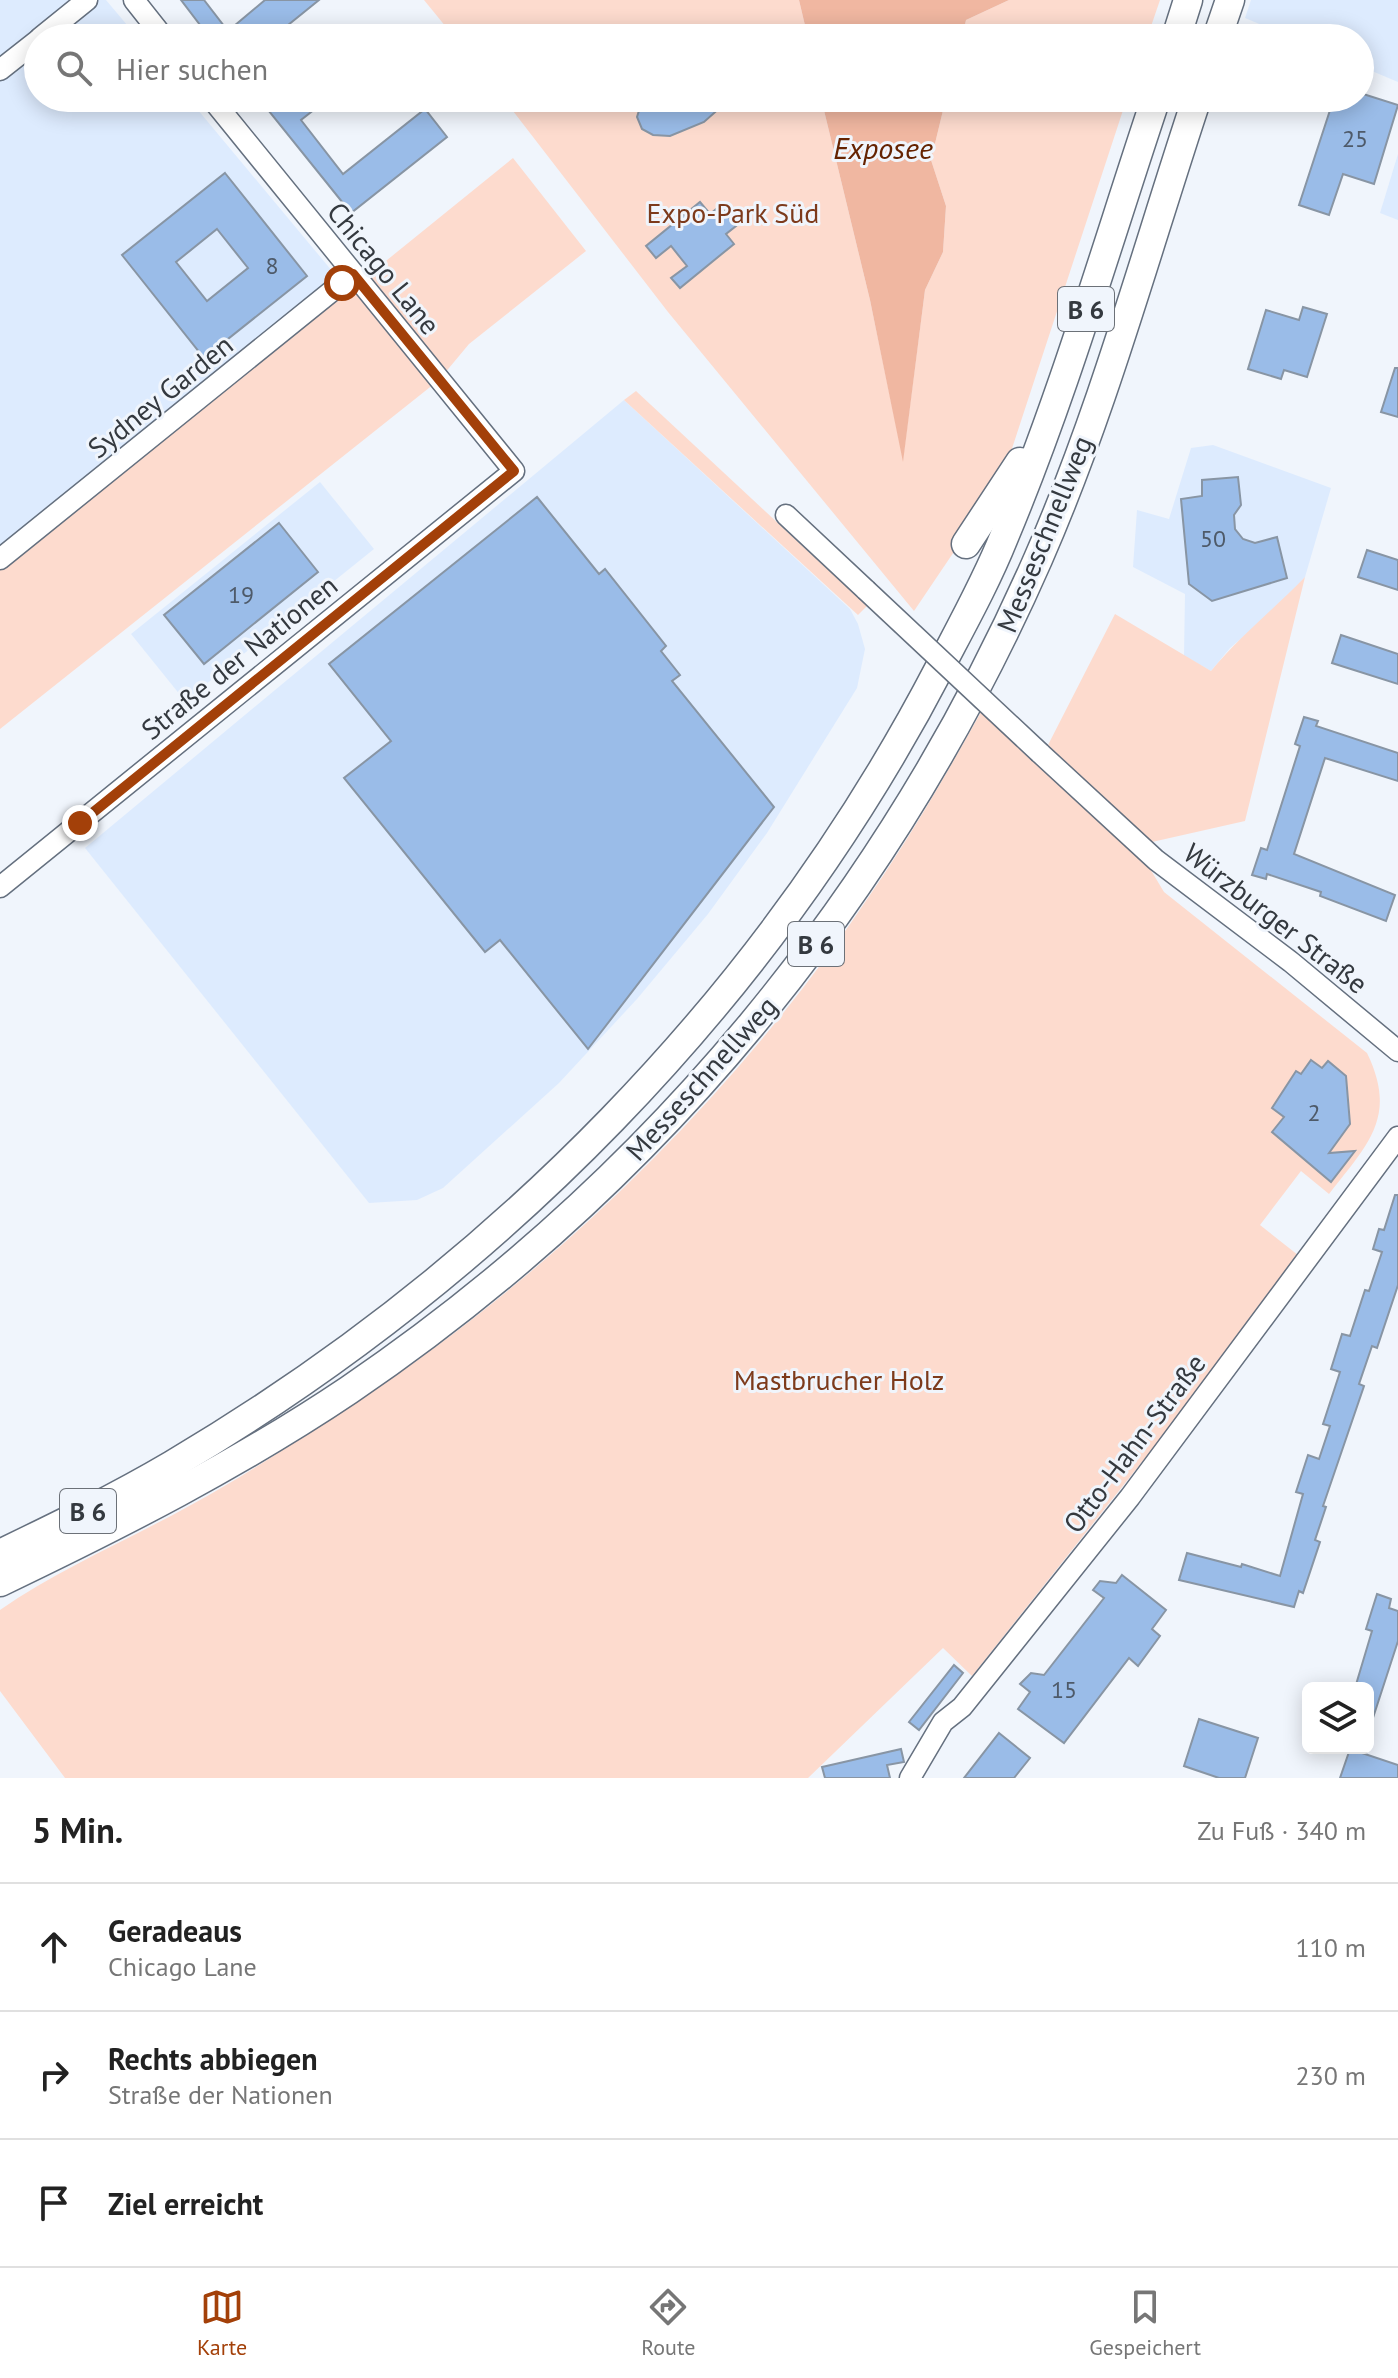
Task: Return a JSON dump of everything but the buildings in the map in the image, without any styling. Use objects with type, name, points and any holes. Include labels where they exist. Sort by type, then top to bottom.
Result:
[{"type":"highway","points":[[1180,24],[1188,0]]},
{"type":"highway","points":[[1222,24],[1230,0]]},
{"type":"highway","name":"Messeschnellweg","points":[[0,1554],[174,1464],[382,1324],[541,1190],[641,1091],[764,945],[846,832],[899,745],[1004,539],[1054,406],[1151,112]]},
{"type":"highway","name":"Messeschnellweg","points":[[0,1582],[103,1533],[345,1392],[460,1310],[570,1217],[672,1117],[825,934],[881,854],[932,768],[1002,636],[1039,556],[1074,470],[1192,112]]},
{"type":"highway","points":[[966,544],[1054,406]]},
{"type":"highway","points":[[0,1602],[103,1533]]},
{"type":"street","points":[[57,24],[87,0]]},
{"type":"street","points":[[134,0],[153,24]]},
{"type":"street","points":[[0,70],[24,51]]},
{"type":"street","name":"Chicago Lane","points":[[222,112],[514,471]]},
{"type":"street","name":"Sydney Garden","points":[[0,559],[353,274]]},
{"type":"street","name":"Straße der Nationen","points":[[0,887],[514,471]]},
{"type":"street","name":"Würzburger Straße","points":[[786,515],[1156,860],[1291,962],[1398,1051]]},
{"type":"street","name":"Otto-Hahn-Straße","points":[[910,1778],[943,1722],[962,1707],[1130,1497],[1398,1137]]},
{"type":"shaded area","points":[[0,0],[106,0],[126,24],[24,24],[24,112],[200,112],[342,283],[0,559]]},
{"type":"shaded area","points":[[1251,0],[1398,0],[1398,82],[1374,72],[1374,24],[1259,24],[1245,18]]},
{"type":"shaded area","points":[[1398,154],[1398,220],[1380,213]]},
{"type":"shaded area","points":[[624,400],[850,609],[865,649],[857,688],[767,833],[708,914],[637,999],[559,1083],[443,1188],[417,1200],[369,1203],[85,848]]},
{"type":"shaded area","points":[[1213,445],[1331,488],[1305,577],[1280,605],[1230,648],[1211,671],[1184,656],[1185,594],[1133,567],[1137,510],[1169,519],[1191,448]]},
{"type":"shaded area","points":[[320,482],[374,549],[185,701],[131,634]]},
{"type":"green space","points":[[424,0],[799,0],[805,24],[444,24]]},
{"type":"green space","points":[[1009,0],[1160,0],[1152,24],[965,24],[966,20]]},
{"type":"green space","name":"Expo-Park Süd","points":[[514,112],[824,112],[870,300],[903,459],[925,290],[943,252],[946,206],[931,160],[943,112],[1122,112],[1001,482],[914,611],[668,312]]},
{"type":"green space","points":[[513,158],[586,251],[469,344],[439,380],[0,729],[0,559],[353,274],[376,269]]},
{"type":"green space","points":[[636,391],[867,606],[858,615],[624,400]]},
{"type":"green space","points":[[1305,577],[1245,821],[1152,842],[1048,745],[1115,614],[1211,671]]},
{"type":"green space","name":"Mastbrucher Holz","points":[[981,712],[1149,867],[1164,892],[1367,1053],[1380,1095],[1374,1129],[1356,1160],[1329,1194],[1301,1171],[1260,1225],[1303,1259],[972,1676],[943,1648],[808,1778],[65,1778],[0,1691],[0,1610],[70,1568],[212,1493],[313,1431],[427,1353],[500,1297],[570,1237],[638,1174],[702,1108],[819,967],[901,848]]},
{"type":"water","points":[[799,0],[1009,0],[966,20],[965,24],[805,24]]},
{"type":"water","name":"Exposee","points":[[824,112],[943,112],[931,160],[946,206],[943,252],[925,290],[903,462],[870,300]]},
{"type":"route","points":[[80,823],[514,471],[353,274],[342,283]]}]
